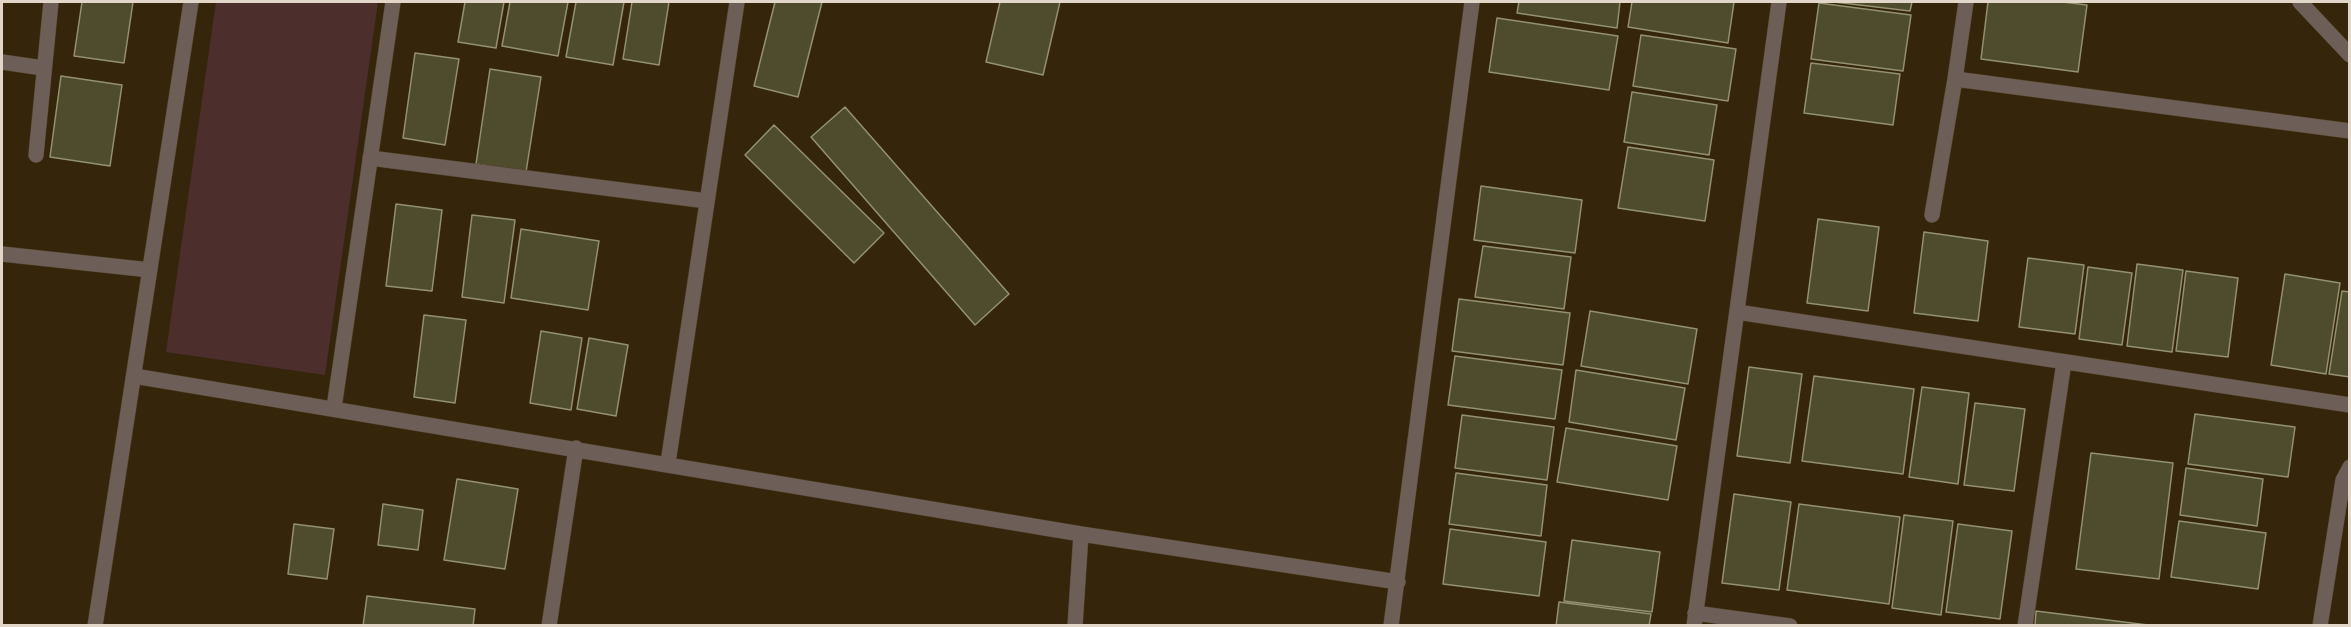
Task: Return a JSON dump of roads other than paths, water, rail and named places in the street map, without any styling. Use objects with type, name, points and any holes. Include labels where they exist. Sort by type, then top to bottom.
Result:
[{"type":"street","points":[[36,155],[51,2]]},
{"type":"street","points":[[95,626],[190,2]]},
{"type":"street","points":[[334,408],[393,2]]},
{"type":"street","points":[[668,463],[737,2]]},
{"type":"street","points":[[1391,626],[1472,2]]},
{"type":"street","points":[[1779,2],[1695,619],[1791,626]]},
{"type":"street","points":[[1932,215],[1966,2]]},
{"type":"street","points":[[2300,2],[2349,55]]},
{"type":"street","points":[[2,62],[43,68]]},
{"type":"street","points":[[1955,79],[2349,131]]},
{"type":"street","points":[[370,158],[707,201]]},
{"type":"street","points":[[2,254],[150,270]]},
{"type":"street","points":[[1737,312],[2349,405]]},
{"type":"street","points":[[2025,626],[2064,362]]},
{"type":"street","points":[[134,376],[668,463],[1081,534],[1398,582]]},
{"type":"street","points":[[549,626],[576,448]]},
{"type":"street","points":[[2320,626],[2343,480],[2349,467]]},
{"type":"street","points":[[1075,626],[1081,534]]}]
